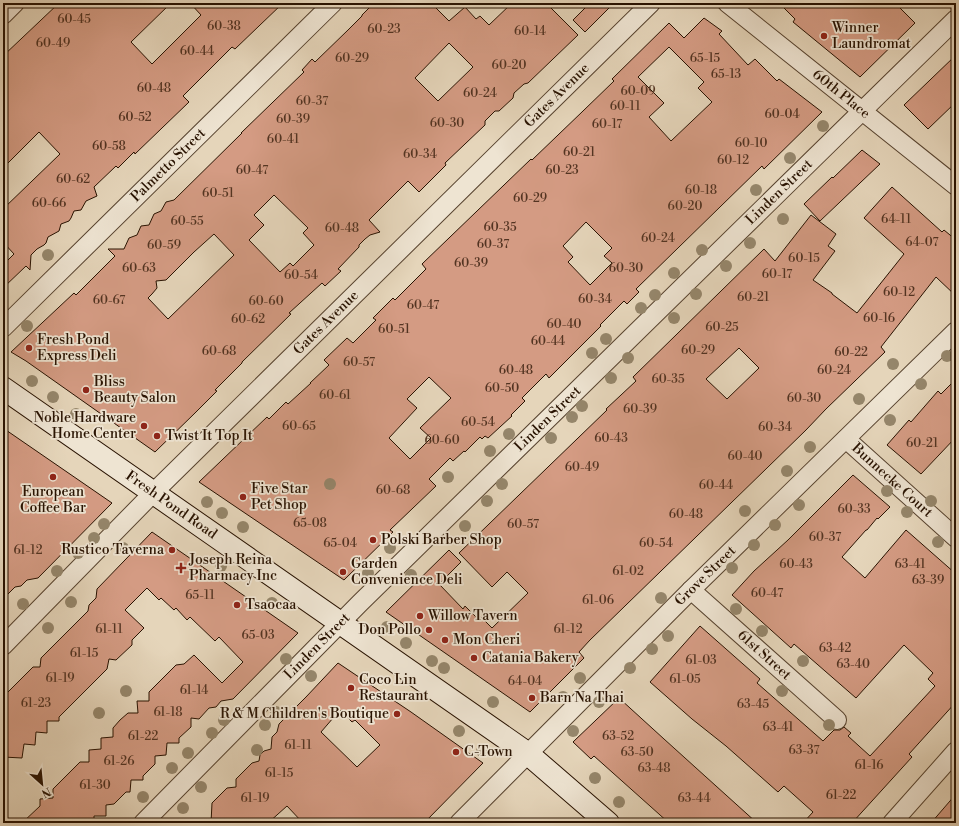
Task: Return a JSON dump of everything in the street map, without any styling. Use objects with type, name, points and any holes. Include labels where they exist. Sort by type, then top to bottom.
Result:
[{"type":"main road","name":"Fresh Pond Road","points":[[3,388],[527,753],[608,823]]},
{"type":"street","points":[[3,14],[15,3]]},
{"type":"street","name":"Palmetto Street","points":[[3,328],[333,3]]},
{"type":"street","name":"Gates Avenue","points":[[3,646],[153,493],[651,3]]},
{"type":"street","name":"60th Place","points":[[727,3],[956,186]]},
{"type":"street","name":"Linden Street","points":[[143,823],[340,623],[956,18]]},
{"type":"street","name":"Grove Street","points":[[459,823],[527,753],[691,590],[956,331]]},
{"type":"street","name":"Bunnecke Court","points":[[846,439],[956,538]]},
{"type":"street","name":"61st Street","points":[[691,590],[837,720]]},
{"type":"street","points":[[892,823],[956,751]]},
{"type":"building","points":[[59,3],[171,3],[131,42],[152,64],[201,15],[190,3],[283,3],[235,49],[232,47],[183,96],[189,102],[135,154],[134,152],[118,168],[116,166],[94,187],[97,196],[86,201],[81,210],[74,211],[69,221],[61,224],[59,231],[48,237],[46,243],[31,255],[30,270],[26,266],[3,288],[3,265],[14,254],[3,242],[3,209],[60,154],[39,132],[3,168],[3,56]]},
{"type":"building","points":[[374,3],[431,3],[449,21],[465,7],[476,19],[480,16],[489,25],[512,3],[546,3],[578,35],[528,83],[524,84],[514,93],[513,98],[499,111],[495,111],[485,121],[485,125],[445,163],[446,165],[419,192],[408,181],[369,220],[380,232],[370,235],[365,239],[338,269],[341,271],[325,286],[322,283],[289,313],[291,314],[215,390],[217,391],[155,452],[11,352],[74,293],[76,295],[115,256],[108,249],[124,249],[129,238],[137,235],[141,226],[149,225],[154,214],[161,211],[166,202],[174,200],[304,72],[302,70],[312,59],[315,62]],"holes":[[[449,43],[473,67],[438,101],[415,78]],[[274,195],[308,228],[303,233],[314,245],[293,266],[290,263],[280,272],[249,240],[264,225],[254,215]],[[214,234],[234,255],[168,319],[148,298],[157,288],[156,281],[166,280]]]},
{"type":"building","points":[[590,3],[614,3],[585,32],[573,20]]},
{"type":"building","points":[[779,3],[895,3],[915,23],[860,77],[793,22],[795,19]]},
{"type":"building","points":[[704,18],[722,31],[719,34],[748,65],[755,59],[777,81],[779,79],[822,112],[764,169],[762,166],[636,289],[639,292],[627,304],[624,301],[549,378],[546,374],[522,398],[525,401],[511,415],[512,416],[488,438],[485,436],[482,439],[480,437],[465,452],[464,451],[453,461],[450,458],[429,479],[436,486],[390,530],[393,532],[344,580],[199,482],[267,417],[269,419],[286,402],[288,404],[311,383],[329,365],[324,360],[347,338],[353,343],[376,320],[373,318],[393,298],[395,300],[426,269],[422,264],[614,81],[612,79],[669,23],[684,38]],"holes":[[[669,47],[704,82],[698,88],[712,102],[671,141],[649,117],[664,103],[638,77]],[[586,222],[612,248],[604,256],[612,263],[590,285],[568,262],[573,257],[563,246]],[[429,377],[451,398],[420,428],[431,438],[410,459],[389,438],[417,408],[407,399]]]},
{"type":"building","points":[[956,55],[956,102],[928,129],[904,105]]},
{"type":"building","points":[[862,150],[880,164],[820,221],[804,204]]},
{"type":"building","points":[[892,187],[942,232],[944,230],[956,240],[956,296],[936,277],[881,347],[885,352],[590,640],[579,652],[584,658],[530,712],[386,612],[449,550],[461,562],[439,584],[463,609],[465,606],[477,618],[480,616],[492,628],[528,593],[507,572],[492,587],[459,553],[607,410],[606,409],[636,381],[633,377],[764,249],[775,261],[811,215],[836,234],[828,246],[835,251],[813,280],[857,313],[904,254],[864,218]],"holes":[[[739,348],[759,368],[727,399],[706,379]]]},
{"type":"building","points":[[956,379],[956,437],[921,474],[887,445],[909,420],[911,422],[938,391],[941,394]]},
{"type":"building","points":[[3,428],[112,503],[38,578],[27,580],[21,586],[15,587],[3,599]]},
{"type":"building","points":[[853,475],[890,507],[878,519],[877,518],[842,557],[865,578],[906,530],[956,574],[956,702],[909,754],[912,757],[852,823],[803,823],[813,812],[784,786],[778,792],[650,682],[700,626],[760,679],[757,683],[823,741],[834,730],[840,730],[844,727],[851,733],[848,736],[870,756],[935,686],[928,679],[933,673],[904,645],[856,698],[794,644],[791,648],[732,595],[754,571],[788,540]]},
{"type":"building","points":[[152,532],[298,633],[233,699],[221,701],[216,707],[209,708],[199,719],[191,718],[191,727],[179,738],[179,743],[167,743],[166,755],[155,756],[155,764],[143,776],[143,780],[131,780],[130,792],[126,792],[114,804],[106,805],[106,816],[94,816],[94,823],[22,823],[40,806],[40,799],[53,798],[53,789],[80,762],[89,762],[89,750],[101,749],[101,738],[113,737],[113,728],[120,720],[128,713],[138,713],[137,701],[149,701],[149,692],[176,665],[184,664],[194,655],[222,683],[243,662],[219,637],[215,641],[190,617],[187,620],[176,608],[174,610],[161,598],[159,600],[147,588],[125,610],[144,628],[132,640],[132,645],[116,660],[109,659],[107,669],[59,717],[59,721],[47,721],[47,733],[36,732],[35,745],[24,744],[22,758],[3,757],[3,697],[33,667],[40,667],[41,658],[88,611],[89,605],[96,598],[97,589]]},
{"type":"building","points":[[338,663],[483,763],[424,823],[303,823],[287,806],[268,823],[211,823],[212,803],[227,788],[236,787],[236,779],[252,763],[259,761],[260,755],[264,751],[271,749],[272,737],[277,732],[279,724]],"holes":[[[340,710],[352,722],[355,720],[380,745],[357,767],[321,732]]]},
{"type":"building","points":[[619,698],[757,823],[669,823],[594,756],[591,759],[573,742]]},
{"type":"building","points":[[956,794],[956,823],[931,823]]},
{"type":"place","name":"Winner Laundromat","points":[[824,36]]},
{"type":"place","name":"Fresh Pond Express Deli","points":[[29,348]]},
{"type":"place","name":"Bliss Beauty Salon","points":[[86,390]]},
{"type":"place","name":"Noble Hardware Home Center","points":[[144,426]]},
{"type":"place","name":"Twist It Top It","points":[[157,436]]},
{"type":"place","name":"European Coffee Bar","points":[[53,477]]},
{"type":"place","name":"Five Star Pet Shop","points":[[243,497]]},
{"type":"place","name":"Polski Barber Shop","points":[[373,540]]},
{"type":"place","name":"Rustico Taverna","points":[[172,550]]},
{"type":"place","name":"Joseph Reina Pharmacy Inc","points":[[181,568]]},
{"type":"place","name":"Garden Convenience Deli","points":[[343,572]]},
{"type":"place","name":"Tsaocaa","points":[[237,605]]},
{"type":"place","name":"Willow Tavern","points":[[420,616]]},
{"type":"place","name":"Don Pollo","points":[[429,630]]},
{"type":"place","name":"Mon Cheri","points":[[445,640]]},
{"type":"place","name":"Catania Bakery","points":[[474,658]]},
{"type":"place","name":"Coco Lin Restaurant","points":[[351,688]]},
{"type":"place","name":"Barn Na Thai","points":[[532,698]]},
{"type":"place","name":"R & M Children's Boutique","points":[[397,714]]},
{"type":"place","name":"C-Town","points":[[456,752]]}]
